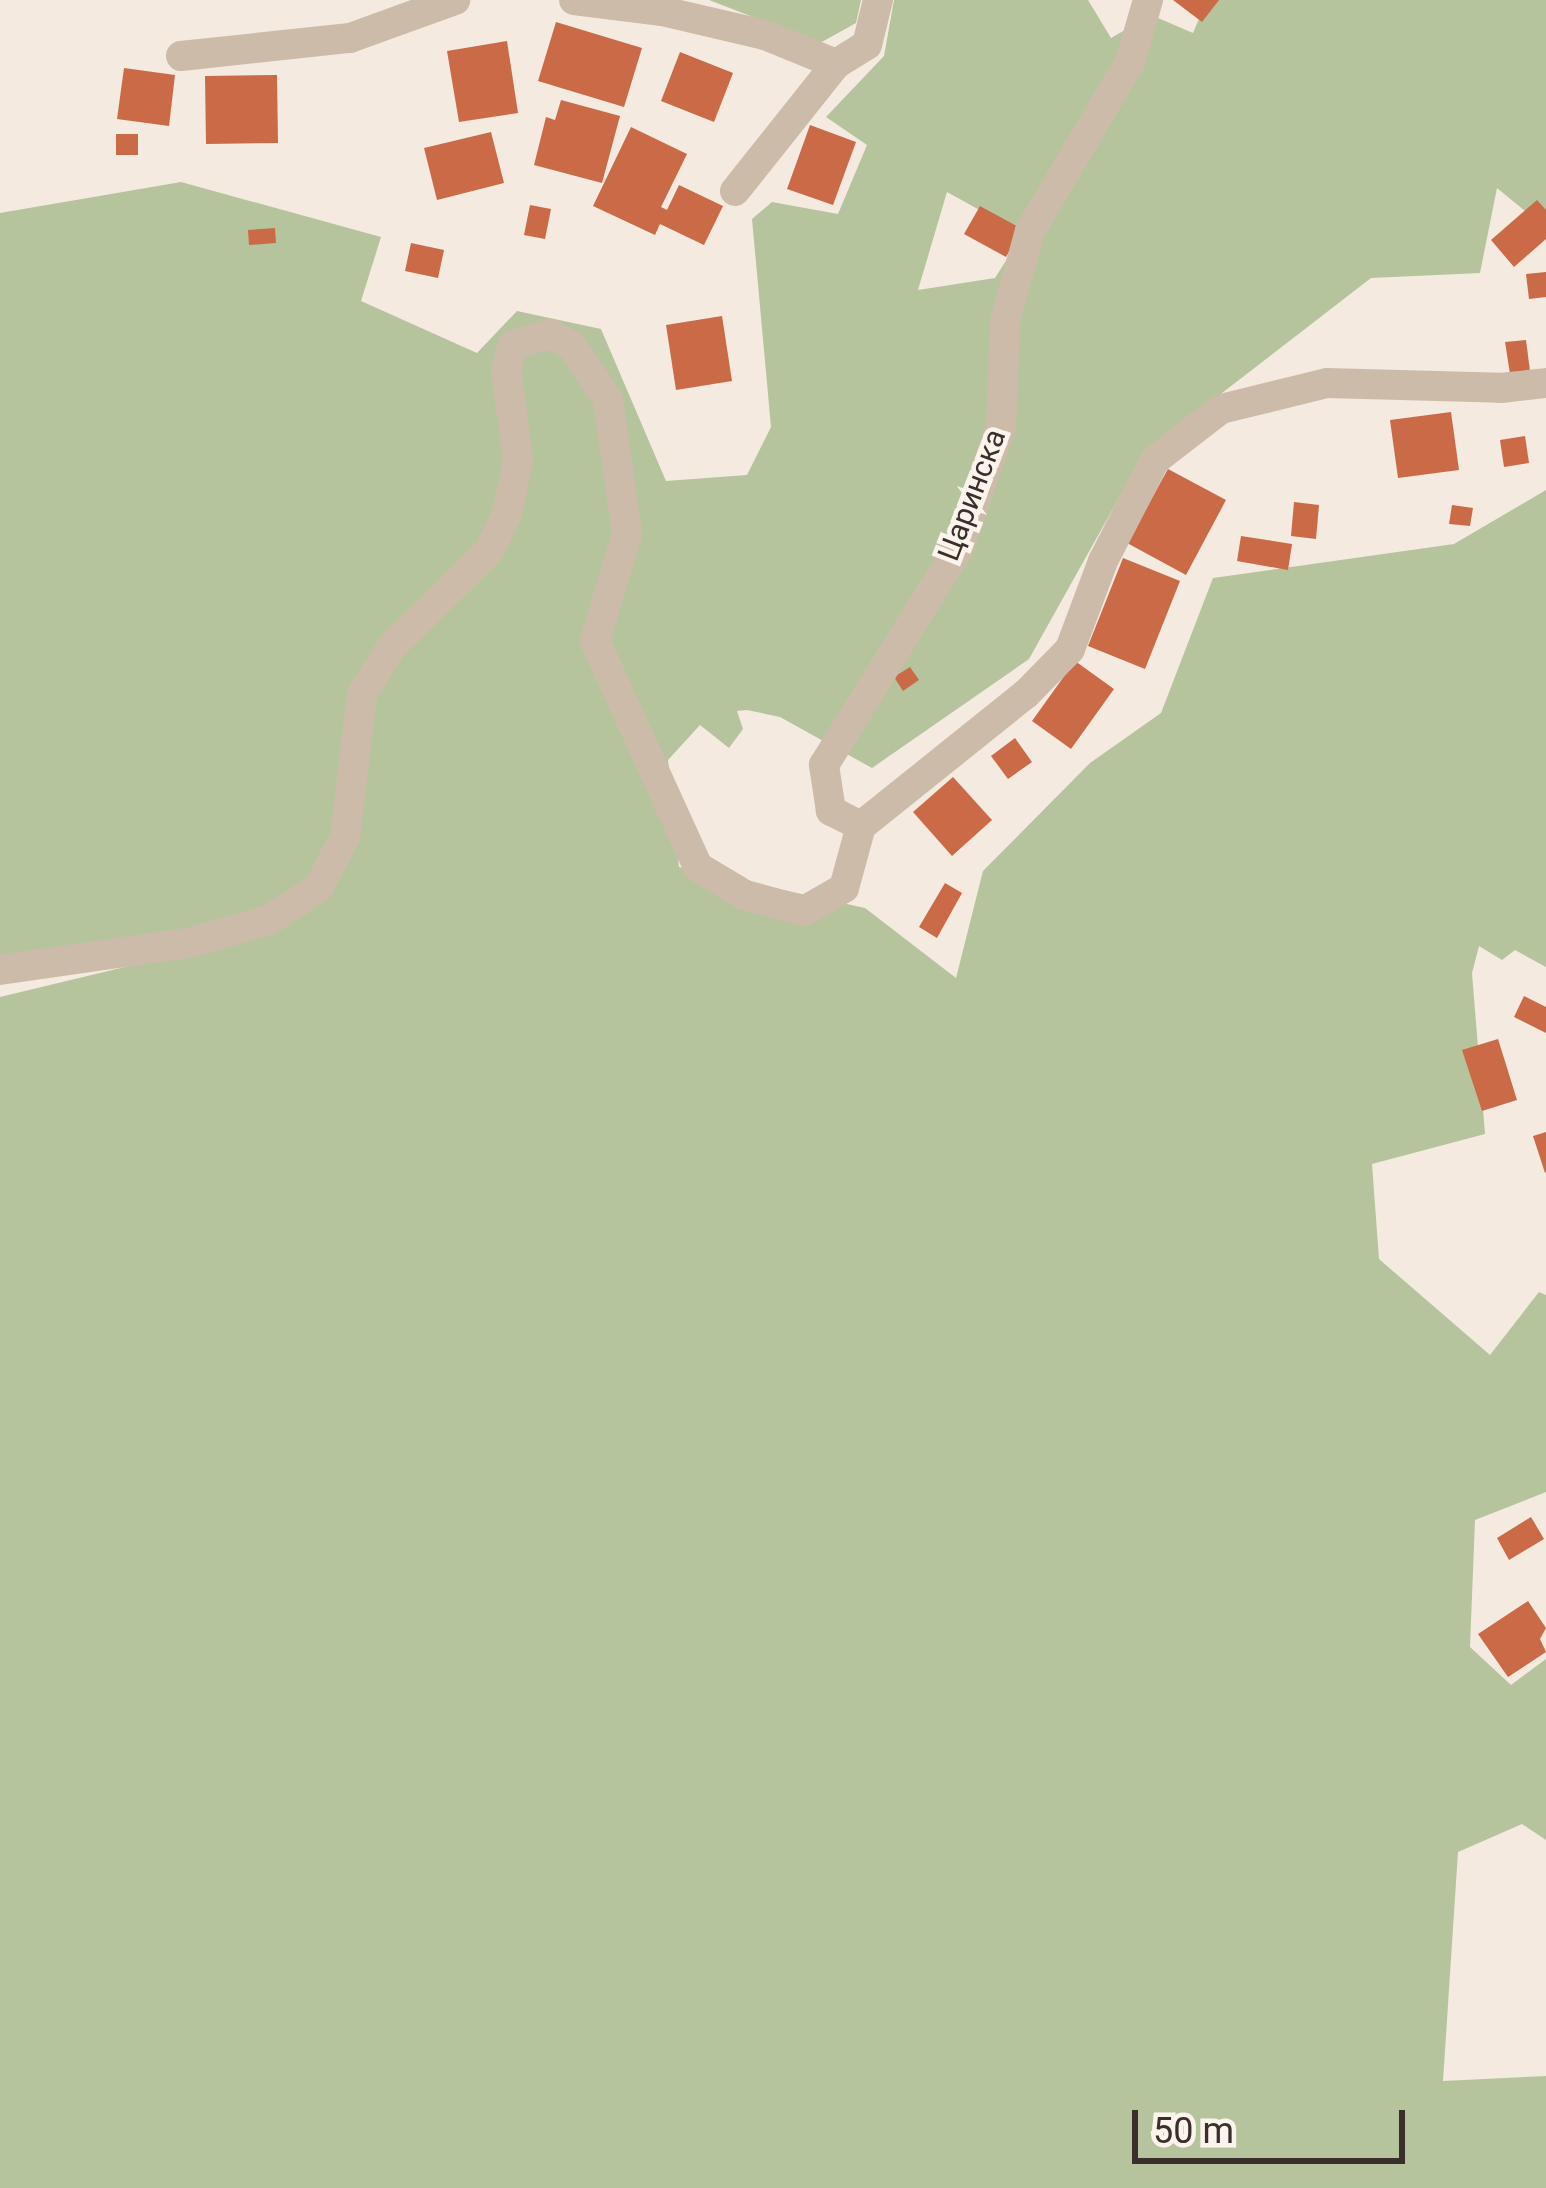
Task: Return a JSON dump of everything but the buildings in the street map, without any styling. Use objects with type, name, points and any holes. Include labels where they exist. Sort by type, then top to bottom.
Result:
[{"type":"street","points":[[182,56],[350,38],[455,0]]},
{"type":"street","points":[[574,0],[662,11],[764,34],[836,64]]},
{"type":"street","points":[[735,191],[836,64],[867,45],[878,0]]},
{"type":"street","name":"Царинска","points":[[861,826],[830,812],[824,765],[958,549],[1001,427],[1005,321],[1030,231],[1130,62],[1148,0]]},
{"type":"street","points":[[0,970],[188,943],[269,920],[318,889],[345,837],[362,694],[392,646],[488,551],[507,514],[518,460],[506,369],[513,345],[550,334],[572,346],[608,400],[627,534],[595,641],[698,867],[745,895],[804,911],[844,888],[861,826],[1026,694],[1070,649],[1103,561],[1155,460],[1221,410],[1327,383],[1501,388],[1546,382]]},
{"type":"green space","points":[[709,0],[861,0],[856,23],[820,43]]},
{"type":"green space","points":[[894,0],[1088,0],[1111,38],[1151,15],[1193,33],[1207,0],[1546,0],[1546,228],[1497,188],[1480,273],[1371,278],[1209,403],[1129,480],[1029,659],[872,768],[780,717],[747,710],[737,711],[743,729],[729,748],[700,725],[668,760],[679,867],[865,908],[956,978],[983,871],[1090,763],[1161,713],[1213,578],[1454,544],[1546,490],[1546,967],[1515,950],[1502,960],[1479,946],[1472,973],[1485,1134],[1372,1164],[1379,1259],[1490,1355],[1539,1292],[1546,1295],[1546,1492],[1475,1520],[1470,1647],[1511,1685],[1546,1659],[1546,1840],[1522,1824],[1458,1852],[1443,2081],[1546,2076],[1546,2188],[0,2188],[0,997],[212,946],[0,958],[0,213],[181,182],[381,237],[361,301],[477,353],[517,311],[601,329],[666,481],[747,475],[771,427],[752,219],[772,202],[838,214],[867,145],[826,117],[884,56]],"holes":[[[947,192],[1023,234],[995,278],[918,290]]]}]
